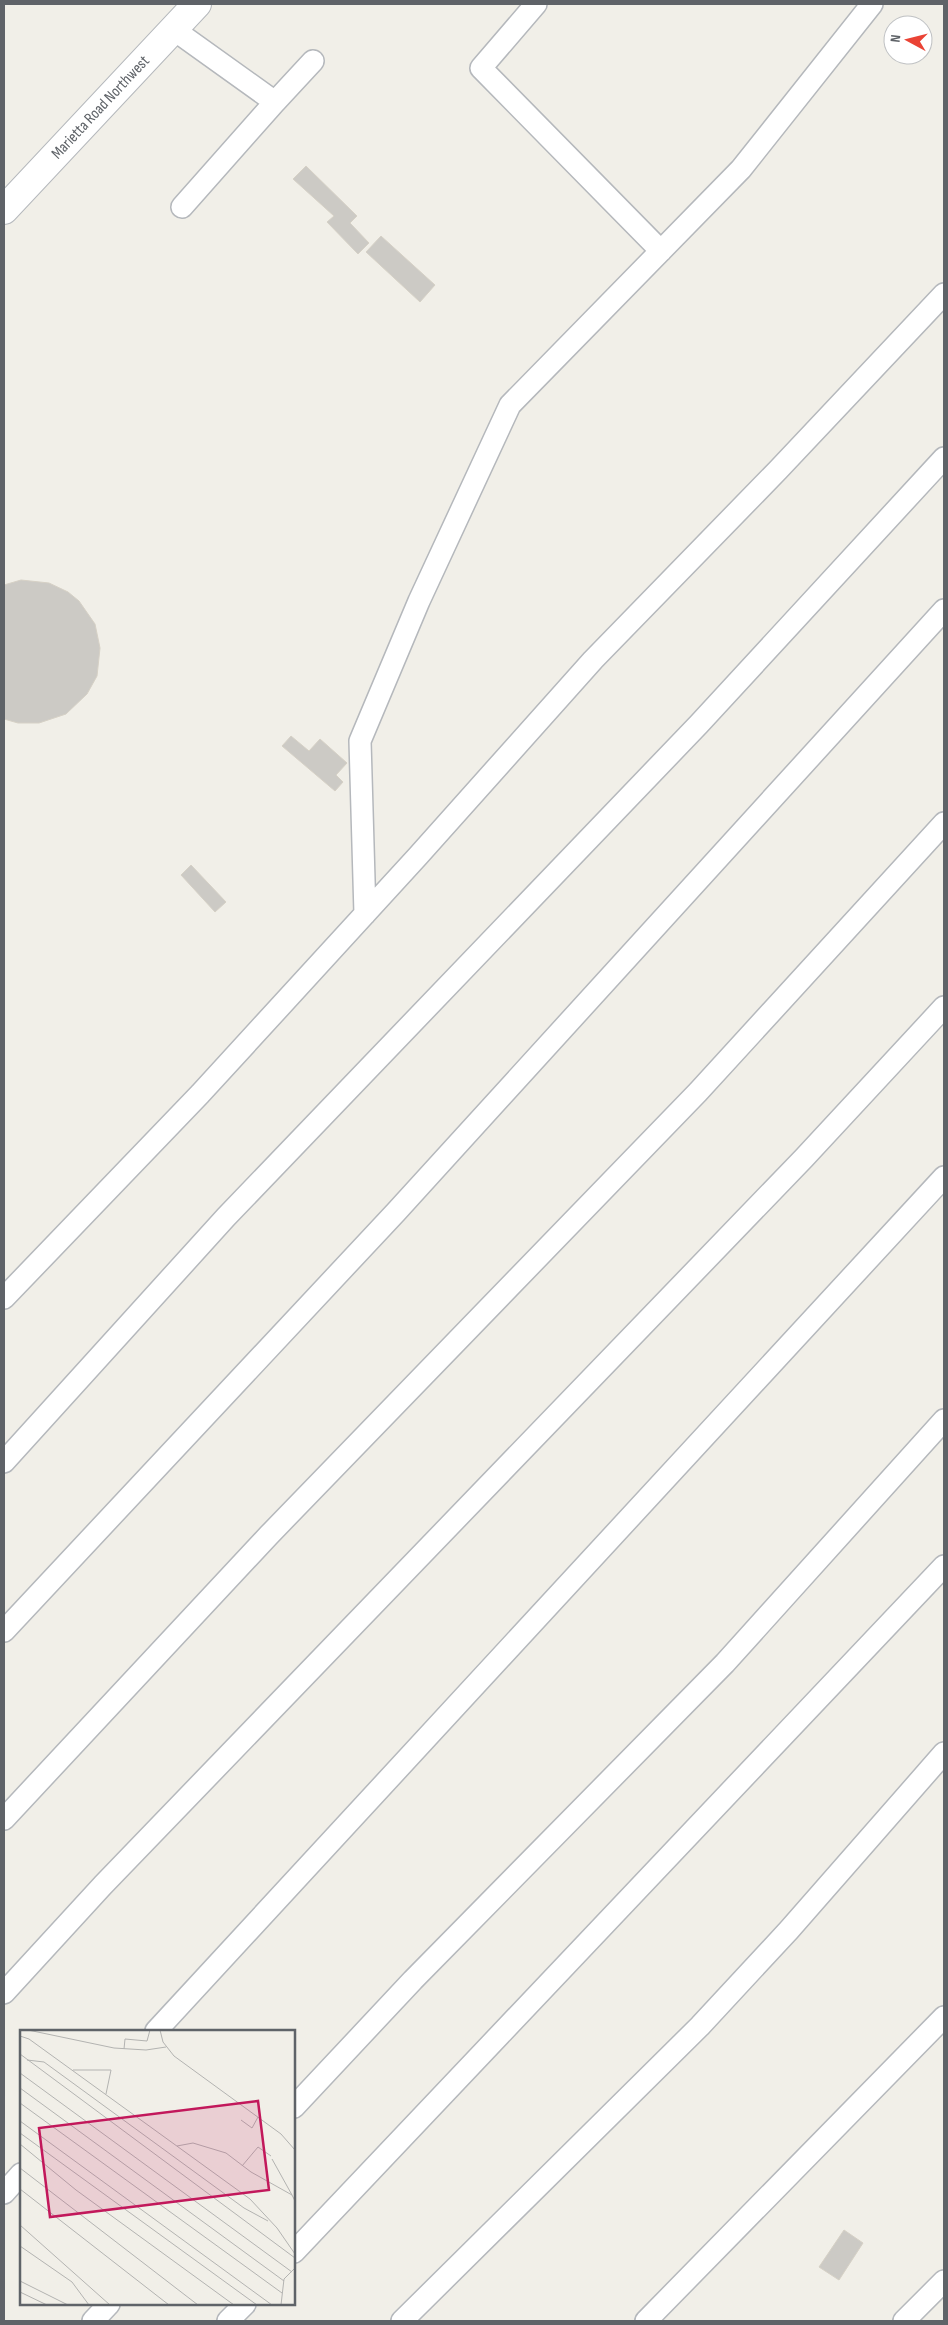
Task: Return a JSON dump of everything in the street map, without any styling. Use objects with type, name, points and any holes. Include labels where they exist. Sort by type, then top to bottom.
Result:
[{"type":"street","name":"Marietta Road Northwest","points":[[4,210],[197,4]]},
{"type":"lane","points":[[536,4],[481,68],[661,251]]},
{"type":"lane","points":[[365,914],[360,741],[419,601],[510,406],[741,169],[872,4]]},
{"type":"lane","points":[[173,29],[275,102]]},
{"type":"lane","points":[[182,207],[313,61]]},
{"type":"lane","points":[[4,1298],[200,1094],[593,660],[778,470],[944,294]]},
{"type":"lane","points":[[4,1462],[226,1217],[700,724],[944,458]]},
{"type":"lane","points":[[4,1631],[396,1212],[944,610]]},
{"type":"lane","points":[[4,1819],[269,1534],[698,1092],[944,823]]},
{"type":"lane","points":[[4,1993],[103,1885],[804,1158],[944,1007]]},
{"type":"lane","points":[[157,2030],[944,1178]]},
{"type":"lane","points":[[295,2106],[413,1980],[725,1663],[944,1420]]},
{"type":"lane","points":[[295,2251],[944,1566]]},
{"type":"lane","points":[[402,2321],[700,2026],[789,1930],[944,1753]]},
{"type":"lane","points":[[646,2321],[944,2017]]},
{"type":"lane","points":[[4,2193],[20,2175]]},
{"type":"lane","points":[[904,2321],[944,2281]]},
{"type":"lane","points":[[93,2321],[108,2305]]},
{"type":"lane","points":[[228,2321],[244,2305]]},
{"type":"building","points":[[306,166],[357,216],[350,223],[369,243],[358,254],[327,222],[334,216],[293,179]]},
{"type":"building","points":[[381,236],[435,285],[420,302],[366,252]]},
{"type":"building","points":[[21,580],[49,583],[68,592],[79,601],[95,624],[100,648],[97,676],[87,694],[66,714],[39,723],[18,723],[4,719],[4,585]]},
{"type":"building","points":[[291,736],[309,751],[320,739],[347,763],[336,775],[343,782],[335,791],[282,746]]},
{"type":"building","points":[[191,865],[226,902],[215,912],[181,875]]},
{"type":"building","points":[[844,2230],[863,2243],[839,2280],[819,2267]]}]
